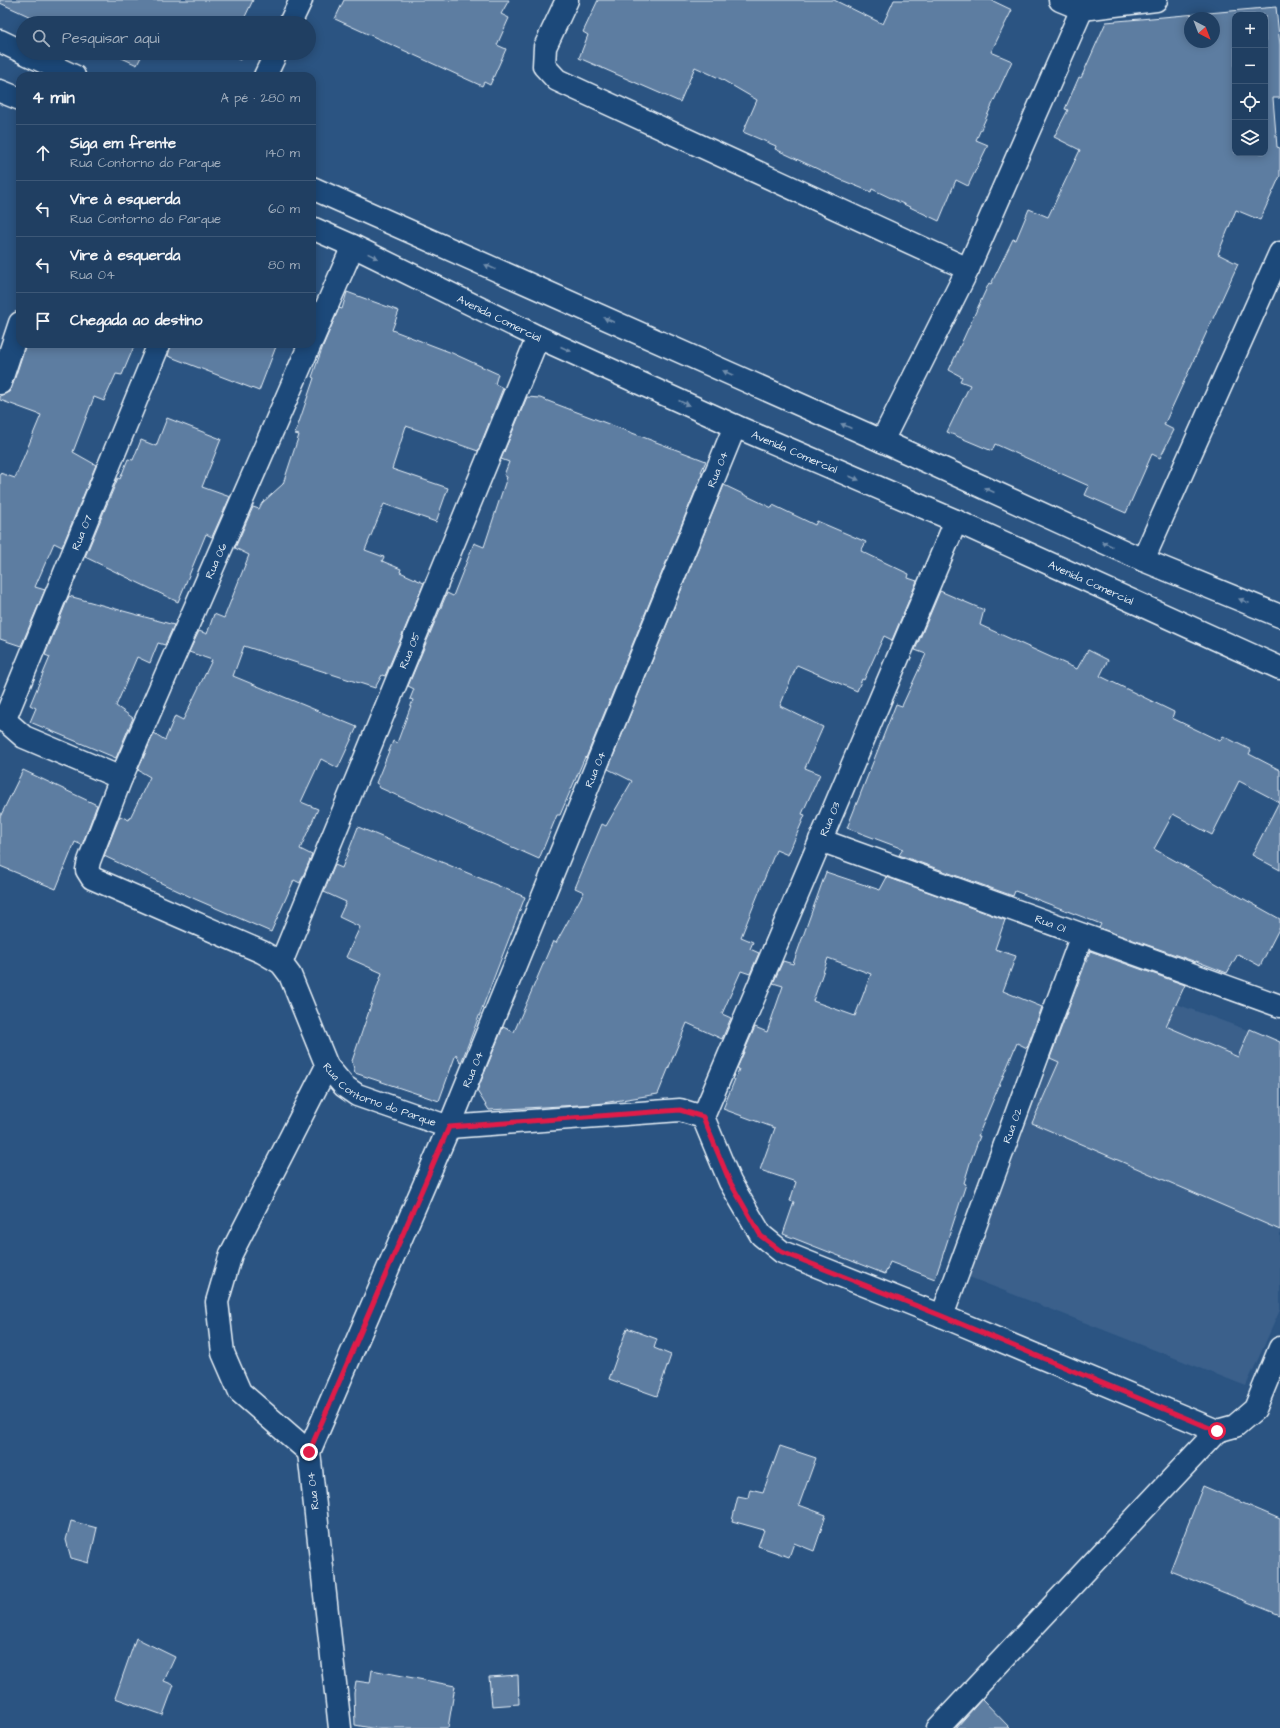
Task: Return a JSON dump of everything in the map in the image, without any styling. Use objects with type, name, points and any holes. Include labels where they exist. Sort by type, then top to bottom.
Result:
[{"type":"street","points":[[293,16],[301,0]]},
{"type":"street","points":[[567,0],[545,47],[544,66],[557,80],[968,269]]},
{"type":"street","points":[[1060,0],[1082,9],[1156,0]]},
{"type":"street","points":[[882,442],[968,269],[1082,9]]},
{"type":"street","points":[[0,41],[16,48]]},
{"type":"street","points":[[41,60],[66,72]]},
{"type":"street","points":[[267,72],[273,60]]},
{"type":"street","points":[[0,91],[16,97]]},
{"type":"street","points":[[316,190],[1143,560],[1280,616]]},
{"type":"street","name":"Avenida Comercial","points":[[316,230],[353,246],[538,337],[735,426],[956,521],[1280,668]]},
{"type":"street","points":[[316,331],[353,246]]},
{"type":"street","points":[[1143,560],[1280,253]]},
{"type":"street","points":[[0,382],[16,335]]},
{"type":"street","name":"Rua 05","points":[[281,964],[538,337]]},
{"type":"street","name":"Rua 07","points":[[2,718],[157,348]]},
{"type":"street","name":"Rua 06","points":[[121,778],[308,348]]},
{"type":"street","name":"Rua 04","points":[[340,1728],[309,1452],[449,1127],[735,426]]},
{"type":"street","name":"Rua 03","points":[[703,1117],[956,521]]},
{"type":"street","points":[[2,718],[24,737],[121,778]]},
{"type":"street","name":"Rua Contorno do Parque","points":[[121,778],[89,860],[87,870],[92,878],[262,952],[281,964],[290,975],[327,1066],[344,1086],[357,1095],[449,1127],[680,1110],[703,1117]]},
{"type":"street","name":"Rua 01","points":[[820,840],[1280,1006]]},
{"type":"street","name":"Rua 02","points":[[942,1316],[1082,935]]},
{"type":"street","points":[[309,1452],[240,1392],[223,1354],[217,1302],[231,1254],[327,1066]]},
{"type":"street","points":[[703,1117],[730,1182],[761,1236],[782,1252],[942,1316],[1217,1431]]},
{"type":"street","points":[[938,1728],[1217,1431],[1235,1426],[1255,1409],[1280,1348]]},
{"type":"shaded area","points":[[1084,970],[1280,1042],[1280,1310],[1246,1386],[969,1277]]},
{"type":"building","points":[[0,0],[253,0],[245,16],[29,16],[0,3]]},
{"type":"building","points":[[344,0],[509,0],[501,14],[509,18],[497,45],[506,49],[490,85],[484,82],[482,86],[335,19]]},
{"type":"building","points":[[598,0],[834,0],[883,24],[894,0],[991,0],[1012,10],[991,52],[1012,61],[976,140],[988,145],[968,186],[956,180],[939,221],[872,189],[871,192],[839,179],[775,149],[776,146],[743,132],[757,100],[721,79],[695,67],[680,102],[579,58],[588,35],[583,32]]},
{"type":"building","points":[[1276,7],[1280,45],[1280,98],[1273,98],[1277,147],[1280,148],[1280,176],[1260,220],[1236,210],[1218,254],[1238,264],[1164,425],[1174,430],[1160,458],[1152,454],[1126,513],[1085,495],[1089,486],[995,444],[992,451],[947,432],[970,385],[960,381],[962,377],[949,370],[989,283],[991,284],[1013,239],[1016,240],[1029,209],[1048,217],[1080,150],[1054,137],[1068,110],[1065,109],[1079,77],[1081,78],[1106,22],[1184,15],[1184,48],[1220,48],[1219,12]]},
{"type":"building","points":[[126,60],[140,60],[137,65]]},
{"type":"building","points":[[347,292],[399,311],[392,330],[452,353],[498,374],[495,384],[503,388],[478,451],[406,426],[392,469],[448,488],[436,522],[384,504],[365,550],[384,557],[382,561],[401,569],[400,572],[424,583],[385,676],[382,675],[375,688],[244,646],[233,676],[357,727],[338,768],[321,759],[301,802],[318,809],[300,849],[312,855],[300,883],[294,880],[271,932],[195,899],[104,856],[120,816],[129,820],[150,777],[138,770],[154,733],[165,740],[175,716],[183,720],[212,660],[189,652],[199,631],[207,634],[214,614],[224,618],[249,555],[235,548],[253,507],[259,509],[262,503],[283,484],[299,435],[295,434],[314,378],[312,377],[339,308],[342,309]]},
{"type":"building","points":[[25,348],[133,348],[122,375],[116,374],[104,401],[94,397],[73,452],[96,465],[62,547],[54,543],[35,587],[45,590],[21,646],[0,639],[0,473],[15,478],[41,415],[0,400],[1,395],[9,392]]},
{"type":"building","points":[[170,348],[275,348],[259,391],[168,356]]},
{"type":"building","points":[[527,397],[540,398],[706,461],[701,472],[703,472],[586,758],[585,757],[560,815],[557,815],[539,859],[378,787],[379,785],[376,783],[393,741],[397,743],[413,700],[410,699],[414,689],[408,686],[447,593],[453,596],[474,543],[484,547],[507,477],[504,475],[509,462],[501,459]]},
{"type":"building","points":[[167,418],[221,439],[202,487],[230,497],[212,537],[206,534],[178,602],[85,557],[118,478],[120,479],[128,459],[133,460],[141,440],[156,446]]},
{"type":"building","points":[[724,485],[772,508],[773,505],[815,525],[817,521],[866,542],[861,551],[909,574],[908,578],[917,581],[892,640],[884,636],[864,680],[862,679],[857,691],[797,665],[780,706],[823,727],[805,768],[820,774],[802,814],[805,815],[788,855],[776,850],[741,937],[753,942],[750,949],[759,953],[750,974],[741,971],[722,1014],[731,1018],[722,1039],[687,1023],[658,1094],[597,1104],[489,1110],[477,1091],[503,1027],[514,1032],[553,941],[556,943],[584,892],[575,888],[602,824],[606,826],[632,781],[608,769]]},
{"type":"building","points":[[940,591],[984,610],[980,625],[1077,669],[1088,650],[1108,660],[1100,676],[1174,712],[1172,718],[1220,741],[1223,736],[1251,750],[1249,754],[1280,770],[1280,870],[1252,855],[1279,802],[1239,781],[1212,835],[1173,814],[1154,849],[1280,919],[1280,927],[1260,966],[1238,954],[1227,973],[1099,928],[1101,924],[1015,891],[1013,896],[899,855],[903,849],[847,828],[896,704],[902,706],[926,654],[915,650]]},
{"type":"building","points":[[69,596],[174,625],[165,645],[158,643],[150,663],[137,657],[116,706],[133,718],[116,758],[30,722],[36,708],[30,705],[50,657],[45,655]]},
{"type":"building","points":[[23,770],[97,805],[82,845],[75,842],[56,889],[0,866],[0,817]]},
{"type":"building","points":[[358,827],[525,897],[461,1063],[456,1054],[439,1101],[355,1073],[352,1061],[382,973],[346,957],[360,927],[339,917],[346,902],[324,892],[335,865],[342,868]]},
{"type":"building","points":[[826,872],[880,890],[887,877],[1005,920],[995,949],[1016,956],[1003,991],[1042,1007],[1027,1048],[1017,1043],[978,1136],[980,1136],[964,1183],[966,1184],[935,1279],[890,1262],[885,1274],[783,1234],[794,1202],[790,1201],[796,1182],[760,1170],[775,1128],[723,1109],[739,1069],[737,1068],[755,1027],[767,1032],[783,986],[773,983],[783,961],[793,964]],"holes":[[[828,958],[871,974],[855,1016],[813,1001]]]},
{"type":"building","points":[[1090,951],[1185,985],[1166,1026],[1238,1057],[1250,1029],[1280,1042],[1280,1230],[1032,1123],[1059,1062],[1050,1058]]},
{"type":"building","points":[[627,1328],[657,1339],[654,1348],[671,1355],[657,1396],[609,1379]]},
{"type":"building","points":[[780,1446],[816,1458],[799,1505],[826,1515],[814,1551],[794,1543],[789,1557],[758,1546],[764,1530],[732,1521],[738,1496],[748,1498],[750,1489],[763,1492]]},
{"type":"building","points":[[1203,1486],[1280,1519],[1280,1615],[1170,1571]]},
{"type":"building","points":[[71,1521],[97,1528],[89,1563],[71,1558],[66,1540]]},
{"type":"building","points":[[136,1638],[175,1657],[164,1681],[174,1685],[163,1715],[115,1698]]},
{"type":"building","points":[[372,1670],[455,1686],[448,1728],[371,1728],[355,1725],[354,1693],[356,1681],[370,1683]]},
{"type":"building","points":[[518,1675],[519,1704],[492,1706],[489,1677]]},
{"type":"building","points":[[982,1699],[1010,1728],[956,1728]]},
{"type":"route","points":[[309,1452],[449,1127],[680,1110],[703,1117],[730,1182],[761,1236],[782,1252],[942,1316],[1217,1431]]}]
